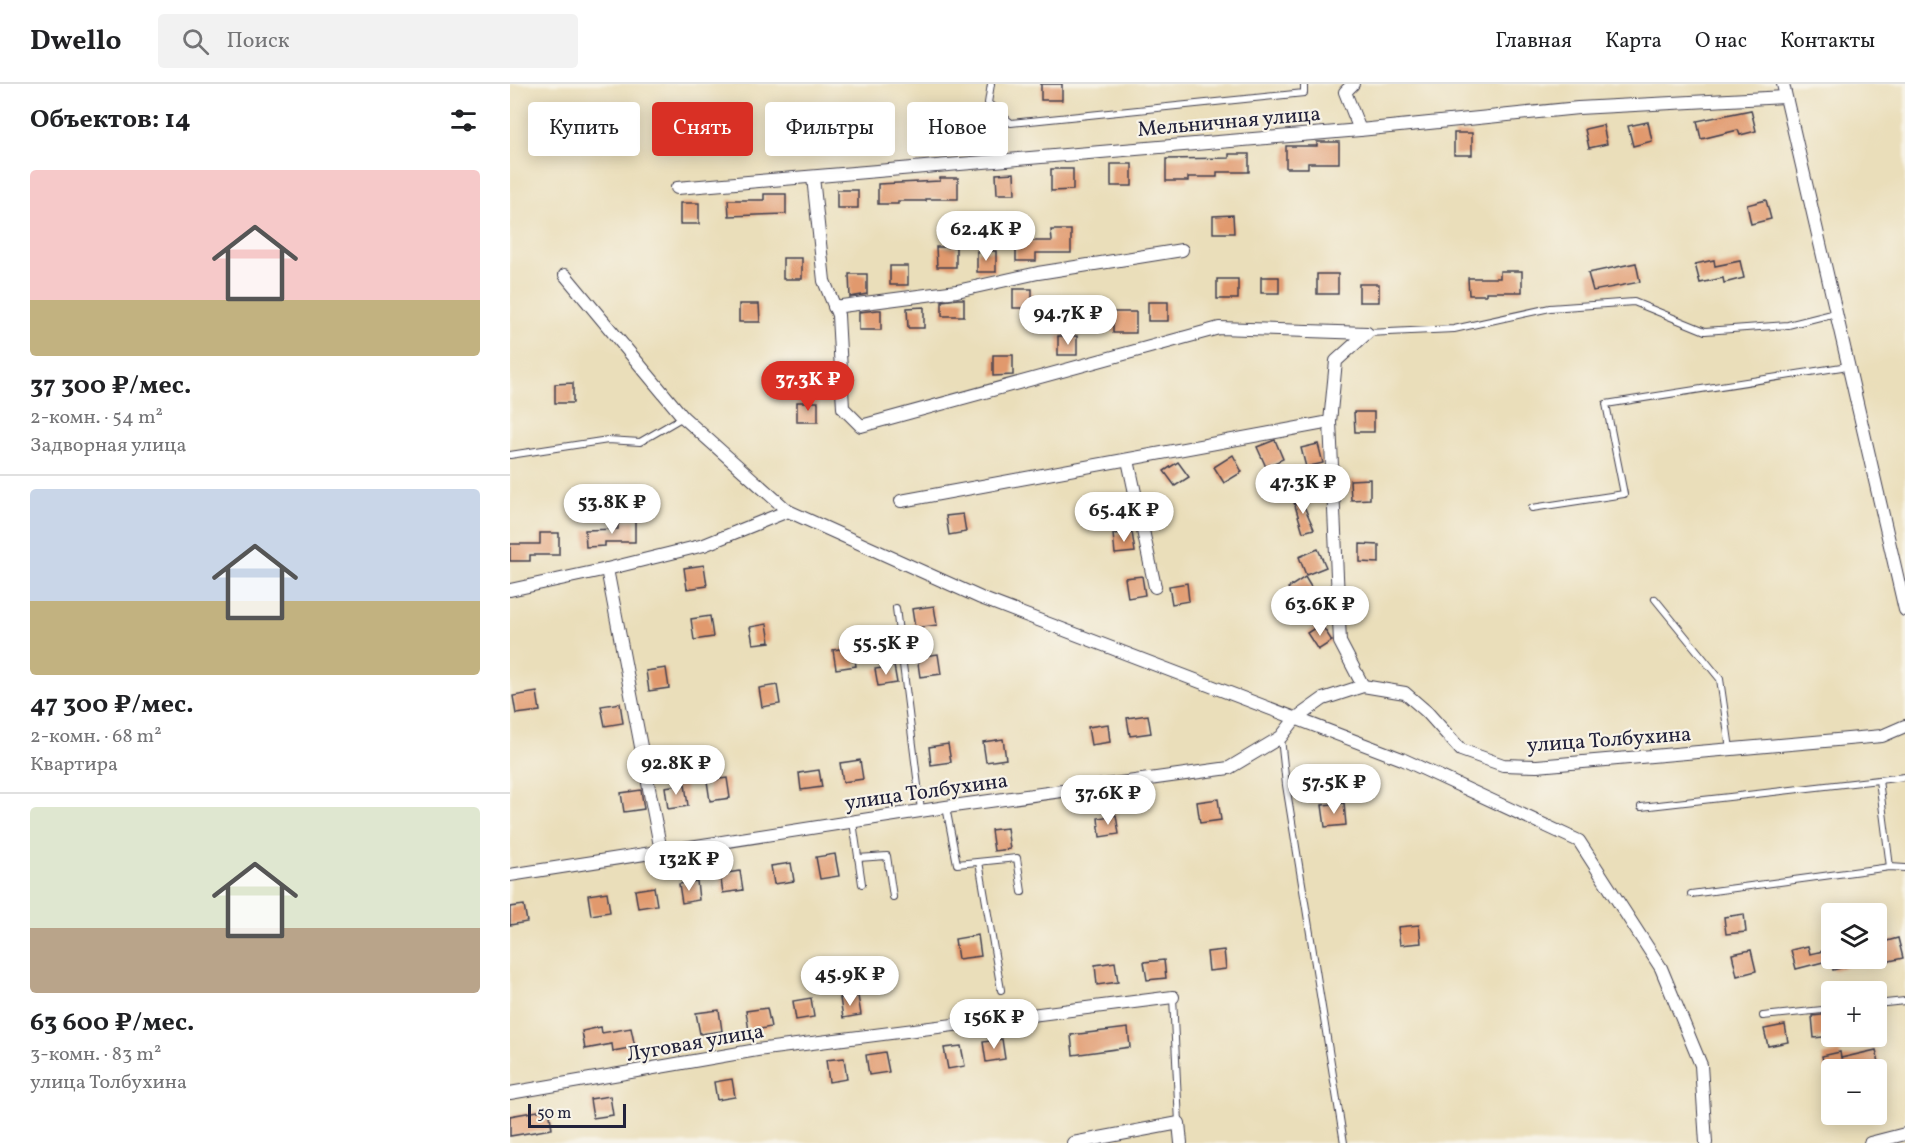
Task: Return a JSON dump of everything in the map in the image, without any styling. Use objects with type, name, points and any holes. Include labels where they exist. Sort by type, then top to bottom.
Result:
[{"type":"street","points":[[1353,84],[1345,92],[1360,130]]},
{"type":"street","points":[[1783,84],[1905,610]]},
{"type":"street","name":"Мельничная улица","points":[[677,188],[1360,130],[1578,108],[1785,97]]},
{"type":"street","points":[[813,177],[824,281],[838,315],[843,408],[861,426],[1219,328],[1367,333]]},
{"type":"street","points":[[834,307],[957,291],[1038,273],[1182,250]]},
{"type":"street","points":[[565,275],[683,417],[788,511],[981,598],[1402,759],[1578,841],[1661,968],[1701,1065],[1706,1143]]},
{"type":"street","points":[[1363,686],[1341,642],[1330,422],[1336,361],[1367,333]]},
{"type":"street","points":[[901,501],[1330,422]]},
{"type":"street","points":[[1128,460],[1155,587]]},
{"type":"street","points":[[510,590],[704,545],[788,511]]},
{"type":"street","points":[[607,569],[662,851]]},
{"type":"street","name":"улица Толбухина","points":[[510,875],[946,807],[1229,768],[1281,737],[1295,720],[1323,699],[1363,686],[1405,693],[1427,712],[1461,750],[1503,765],[1537,766],[1882,736],[1905,726]]},
{"type":"street","name":"Луговая улица","points":[[510,1093],[757,1050],[1173,997]]},
{"type":"street","points":[[1073,1143],[1179,1123],[1181,1143]]},
{"type":"street","points":[[1870,1143],[1887,1141],[1905,1134]]},
{"type":"lane","points":[[991,84],[988,103],[1011,123],[1304,93],[1304,84]]},
{"type":"lane","points":[[1367,333],[1454,329],[1550,308],[1634,302],[1705,331],[1788,324],[1836,313]]},
{"type":"lane","points":[[1532,508],[1624,494],[1606,404],[1848,366]]},
{"type":"lane","points":[[510,455],[608,440],[640,442],[683,417]]},
{"type":"lane","points":[[1655,599],[1720,679],[1730,749]]},
{"type":"lane","points":[[896,608],[921,811]]},
{"type":"lane","points":[[1281,737],[1286,786],[1344,1143]]},
{"type":"lane","points":[[1641,807],[1905,777]]},
{"type":"lane","points":[[1879,780],[1890,867]]},
{"type":"lane","points":[[946,807],[957,864],[1017,858],[1022,891]]},
{"type":"lane","points":[[853,822],[862,884]]},
{"type":"lane","points":[[858,858],[887,856],[892,897]]},
{"type":"lane","points":[[979,862],[1002,990]]},
{"type":"lane","points":[[1691,894],[1890,867],[1905,868]]},
{"type":"lane","points":[[1173,997],[1179,1123]]},
{"type":"lane","points":[[1887,1003],[1905,1001]]},
{"type":"lane","points":[[1763,1016],[1821,1010]]},
{"type":"building","points":[[1041,84],[1062,84],[1062,100],[1041,100]]},
{"type":"building","points":[[1751,110],[1756,131],[1740,135],[1738,130],[1701,139],[1697,121]]},
{"type":"building","points":[[1648,122],[1652,141],[1633,146],[1628,126]]},
{"type":"building","points":[[1603,125],[1607,144],[1589,148],[1585,129]]},
{"type":"building","points":[[1454,133],[1472,133],[1472,155],[1454,155]]},
{"type":"building","points":[[1317,142],[1339,142],[1339,163],[1308,163],[1308,168],[1286,168],[1286,146],[1317,146]]},
{"type":"building","points":[[1229,154],[1249,154],[1249,172],[1217,172],[1217,177],[1188,177],[1188,181],[1166,181],[1166,159],[1229,158]]},
{"type":"building","points":[[1111,164],[1132,164],[1132,186],[1111,186]]},
{"type":"building","points":[[1051,169],[1073,169],[1073,190],[1051,191]]},
{"type":"building","points":[[1014,173],[1015,194],[997,194],[996,174]]},
{"type":"building","points":[[940,178],[958,178],[958,199],[926,199],[926,201],[898,201],[898,204],[878,204],[878,184],[940,181]]},
{"type":"building","points":[[837,190],[858,190],[858,208],[837,208]]},
{"type":"building","points":[[764,194],[786,194],[786,214],[729,216],[728,200],[764,200]]},
{"type":"building","points":[[1766,200],[1771,219],[1751,224],[1747,205]]},
{"type":"building","points":[[680,203],[699,203],[699,224],[680,224]]},
{"type":"building","points":[[1233,215],[1234,233],[1213,233],[1213,216]]},
{"type":"building","points":[[1051,230],[1071,230],[1071,253],[1036,253],[1036,261],[1016,261],[1016,241],[1052,241]]},
{"type":"building","points":[[936,247],[956,247],[956,267],[937,267]]},
{"type":"building","points":[[977,251],[996,251],[996,272],[977,272]]},
{"type":"building","points":[[783,258],[802,258],[802,279],[783,279]]},
{"type":"building","points":[[1714,260],[1715,266],[1740,261],[1744,278],[1724,283],[1723,278],[1700,283],[1695,264]]},
{"type":"building","points":[[1636,263],[1640,282],[1593,291],[1588,273]]},
{"type":"building","points":[[890,266],[908,266],[908,285],[890,285]]},
{"type":"building","points":[[1500,271],[1522,271],[1522,292],[1486,292],[1486,295],[1469,295],[1468,278],[1500,278]]},
{"type":"building","points":[[849,274],[867,274],[867,294],[850,297]]},
{"type":"building","points":[[1317,274],[1338,274],[1338,294],[1317,294]]},
{"type":"building","points":[[1261,277],[1279,277],[1279,293],[1261,293]]},
{"type":"building","points":[[1217,279],[1238,279],[1238,299],[1217,299]]},
{"type":"building","points":[[1359,284],[1379,284],[1379,302],[1359,302]]},
{"type":"building","points":[[1013,289],[1032,289],[1032,308],[1013,308]]},
{"type":"building","points":[[964,299],[964,316],[942,316],[942,301]]},
{"type":"building","points":[[1148,302],[1168,302],[1168,321],[1148,321]]},
{"type":"building","points":[[739,304],[759,304],[760,322],[739,322]]},
{"type":"building","points":[[924,307],[924,328],[908,328],[907,308]]},
{"type":"building","points":[[881,310],[881,330],[859,330],[859,312]]},
{"type":"building","points":[[1113,312],[1136,312],[1136,333],[1113,333]]},
{"type":"building","points":[[1058,336],[1077,336],[1077,355],[1058,355]]},
{"type":"building","points":[[993,355],[1013,355],[1013,375],[993,376]]},
{"type":"building","points":[[573,383],[573,403],[555,403],[555,384]]},
{"type":"building","points":[[797,402],[818,402],[818,422],[797,422]]},
{"type":"building","points":[[1354,412],[1374,412],[1374,432],[1355,432]]},
{"type":"building","points":[[1275,440],[1283,459],[1266,467],[1257,447]]},
{"type":"building","points":[[1318,444],[1323,463],[1306,467],[1301,448]]},
{"type":"building","points":[[1233,455],[1242,472],[1224,483],[1214,467]]},
{"type":"building","points":[[1178,462],[1189,477],[1175,486],[1164,471]]},
{"type":"building","points":[[1370,479],[1370,499],[1351,500],[1350,480]]},
{"type":"building","points":[[1300,497],[1314,529],[1303,532],[1293,499]]},
{"type":"building","points":[[963,514],[966,532],[949,535],[946,516]]},
{"type":"building","points":[[618,520],[635,520],[635,542],[605,542],[605,546],[586,547],[585,530],[618,529]]},
{"type":"building","points":[[1132,532],[1135,552],[1115,554],[1113,534]]},
{"type":"building","points":[[540,533],[559,533],[559,555],[530,555],[530,561],[510,561],[510,544],[540,544]]},
{"type":"building","points":[[1360,544],[1379,545],[1379,563],[1360,562]]},
{"type":"building","points":[[1318,549],[1326,567],[1306,575],[1299,557]]},
{"type":"building","points":[[704,565],[707,586],[687,589],[684,568]]},
{"type":"building","points":[[1142,576],[1145,595],[1128,598],[1125,578]]},
{"type":"building","points":[[1305,577],[1314,592],[1297,603],[1288,588]]},
{"type":"building","points":[[1187,583],[1189,601],[1172,604],[1169,586]]},
{"type":"building","points":[[934,606],[937,625],[915,628],[912,609]]},
{"type":"building","points":[[710,616],[713,637],[694,640],[691,619]]},
{"type":"building","points":[[767,624],[770,642],[753,644],[750,627]]},
{"type":"building","points":[[1321,624],[1332,641],[1318,650],[1307,633]]},
{"type":"building","points":[[853,647],[856,666],[836,669],[833,650]]},
{"type":"building","points":[[938,654],[941,674],[920,677],[917,657]]},
{"type":"building","points":[[894,666],[897,683],[878,686],[875,669]]},
{"type":"building","points":[[666,668],[669,688],[649,691],[646,671]]},
{"type":"building","points":[[777,685],[780,704],[762,707],[759,688]]},
{"type":"building","points":[[537,692],[540,711],[516,714],[513,696]]},
{"type":"building","points":[[620,703],[623,723],[605,726],[601,706]]},
{"type":"building","points":[[1148,715],[1151,733],[1130,736],[1127,718]]},
{"type":"building","points":[[1108,724],[1110,742],[1091,745],[1088,727]]},
{"type":"building","points":[[1003,739],[1006,759],[986,762],[983,742]]},
{"type":"building","points":[[948,744],[951,762],[931,765],[929,747]]},
{"type":"building","points":[[860,760],[863,779],[843,782],[840,763]]},
{"type":"building","points":[[819,770],[822,787],[801,790],[799,773]]},
{"type":"building","points":[[727,778],[730,798],[710,801],[707,781]]},
{"type":"building","points":[[685,784],[688,806],[668,809],[665,787]]},
{"type":"building","points":[[641,790],[644,809],[624,812],[621,793]]},
{"type":"building","points":[[1218,799],[1221,820],[1200,823],[1197,802]]},
{"type":"building","points":[[1344,803],[1346,825],[1325,827],[1322,805]]},
{"type":"building","points":[[1116,815],[1119,834],[1100,837],[1098,818]]},
{"type":"building","points":[[1007,828],[1010,849],[994,851],[991,830]]},
{"type":"building","points":[[835,854],[839,876],[820,879],[816,857]]},
{"type":"building","points":[[791,863],[794,881],[774,884],[771,866]]},
{"type":"building","points":[[740,871],[743,890],[723,893],[720,874]]},
{"type":"building","points":[[697,881],[699,900],[682,903],[679,884]]},
{"type":"building","points":[[654,887],[657,905],[638,908],[635,890]]},
{"type":"building","points":[[607,892],[610,912],[591,915],[588,895]]},
{"type":"building","points":[[524,905],[527,922],[510,925],[510,907]]},
{"type":"building","points":[[1744,914],[1746,932],[1726,934],[1724,917]]},
{"type":"building","points":[[1419,925],[1421,943],[1400,945],[1398,927]]},
{"type":"building","points":[[978,935],[981,956],[958,959],[955,939]]},
{"type":"building","points":[[1898,938],[1903,958],[1887,962],[1887,941]]},
{"type":"building","points":[[1808,946],[1810,954],[1821,952],[1821,963],[1796,969],[1791,950]]},
{"type":"building","points":[[1224,950],[1226,969],[1209,971],[1207,952]]},
{"type":"building","points":[[1751,950],[1756,971],[1737,976],[1732,954]]},
{"type":"building","points":[[1164,960],[1166,978],[1147,980],[1144,962]]},
{"type":"building","points":[[1115,962],[1118,982],[1097,985],[1095,965]]},
{"type":"building","points":[[858,996],[861,1015],[843,1018],[840,998]]},
{"type":"building","points":[[811,998],[814,1017],[796,1020],[793,1001]]},
{"type":"building","points":[[767,1008],[771,1027],[749,1031],[746,1011]]},
{"type":"building","points":[[719,1010],[722,1031],[700,1034],[696,1013]]},
{"type":"building","points":[[1821,1015],[1821,1037],[1814,1038],[1812,1016]]},
{"type":"building","points":[[1785,1025],[1788,1042],[1768,1046],[1764,1029]]},
{"type":"building","points":[[601,1027],[602,1033],[631,1028],[635,1047],[613,1051],[612,1044],[585,1049],[582,1031]]},
{"type":"building","points":[[1128,1028],[1130,1047],[1073,1055],[1071,1035]]},
{"type":"building","points":[[1002,1039],[1005,1059],[986,1062],[983,1042]]},
{"type":"building","points":[[961,1046],[965,1066],[948,1069],[944,1048]]},
{"type":"building","points":[[1876,1050],[1878,1059],[1823,1059],[1822,1056],[1840,1052],[1841,1058]]},
{"type":"building","points":[[885,1052],[889,1072],[869,1075],[866,1055]]},
{"type":"building","points":[[844,1058],[847,1079],[829,1082],[826,1060]]},
{"type":"building","points":[[732,1079],[735,1097],[717,1100],[714,1082]]},
{"type":"building","points":[[610,1096],[613,1115],[593,1118],[590,1099]]},
{"type":"building","points":[[549,1109],[552,1129],[510,1136],[510,1116]]}]
